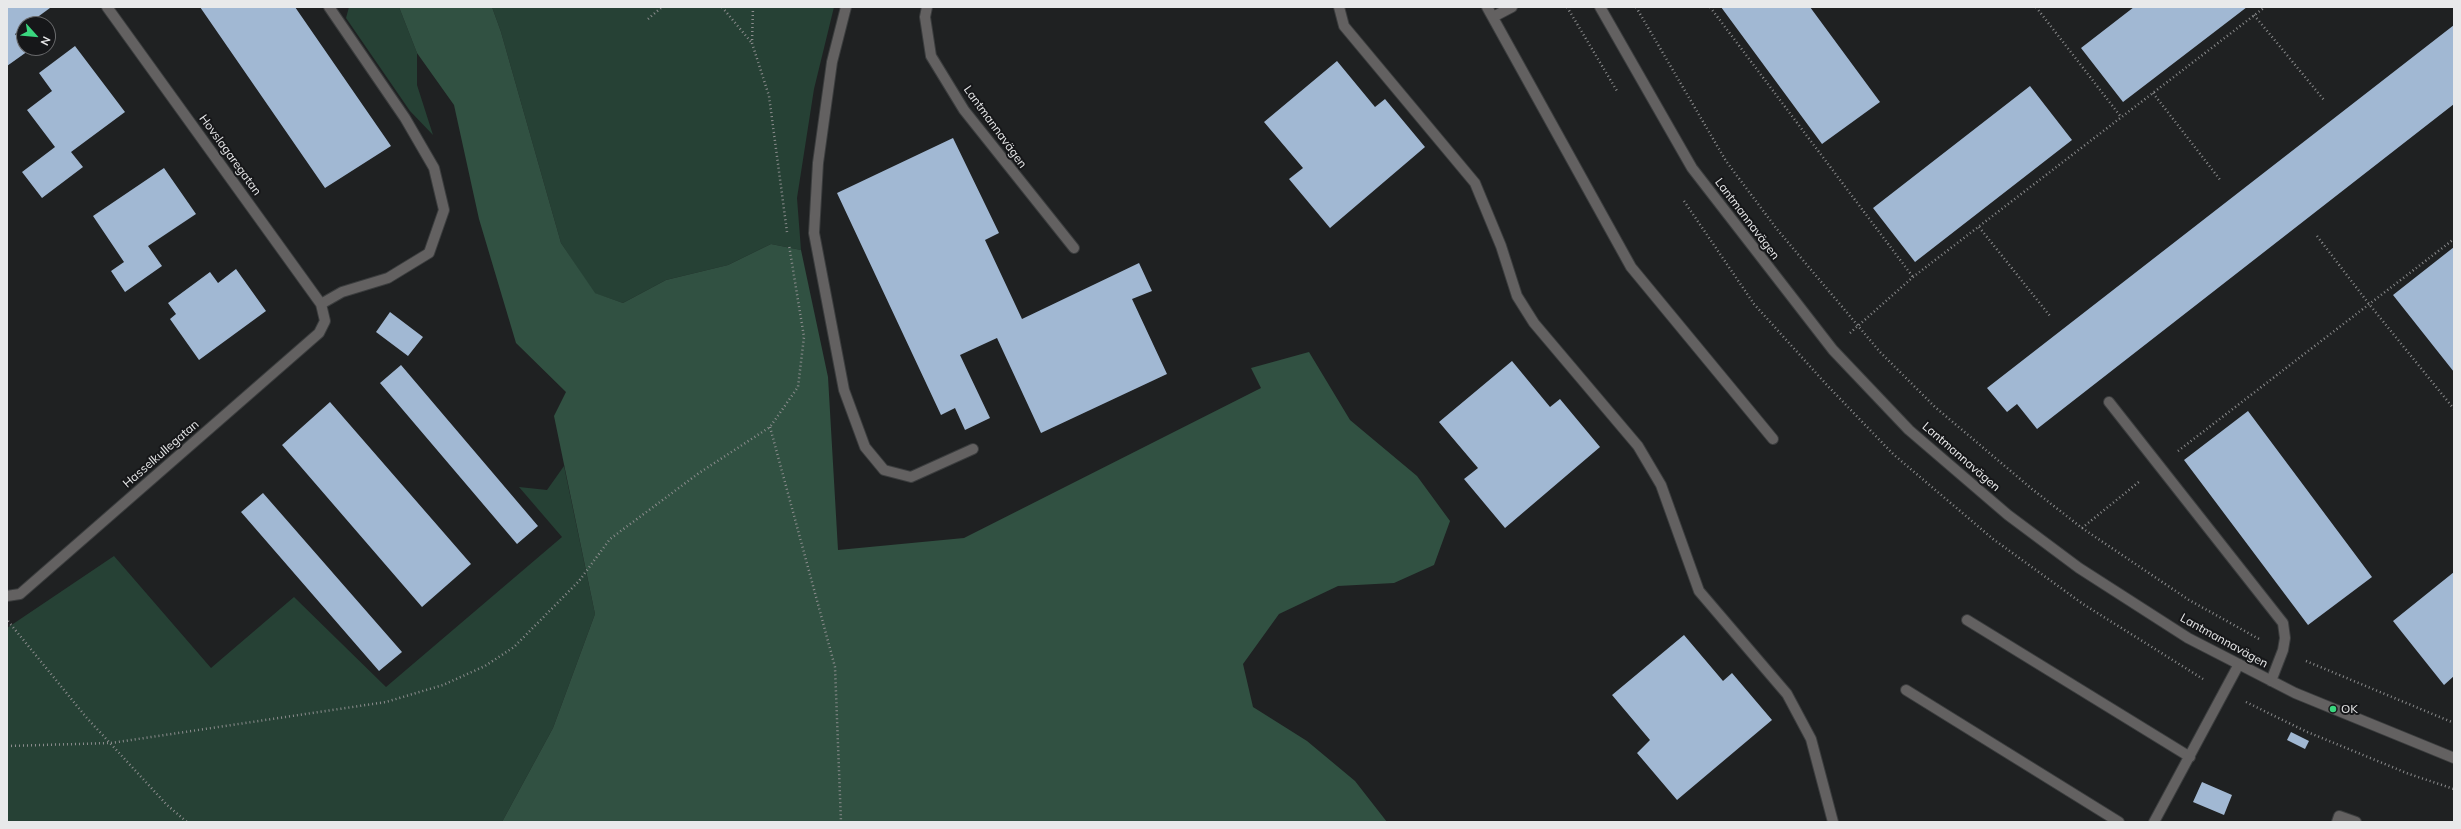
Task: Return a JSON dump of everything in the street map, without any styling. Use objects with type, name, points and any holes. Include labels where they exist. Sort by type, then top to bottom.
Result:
[{"type":"street","name":"Hovslagaregatan","points":[[107,7],[321,304],[325,321]]},
{"type":"street","points":[[321,304],[342,292],[388,278],[429,253],[444,210],[434,168],[405,118],[329,7]]},
{"type":"street","points":[[846,7],[831,70],[818,163],[814,233],[844,390],[865,447],[884,470],[910,477],[973,450]]},
{"type":"street","name":"Lantmannavägen","points":[[927,7],[925,17],[931,56],[964,110],[1074,248]]},
{"type":"street","points":[[1339,7],[1344,26],[1475,183],[1501,246],[1517,296],[1534,323],[1638,446],[1657,478],[1700,591],[1787,694],[1811,739],[1833,822]]},
{"type":"street","points":[[1487,7],[1631,267],[1773,439]]},
{"type":"street","points":[[1493,17],[1512,7]]},
{"type":"street","name":"Lantmannavägen","points":[[1600,7],[1692,168],[1833,350],[1910,430],[2008,515],[2079,568],[2188,638],[2271,682],[2454,758]]},
{"type":"street","name":"Hasselkullegatan","points":[[7,596],[20,594],[319,333],[325,321]]},
{"type":"street","points":[[2110,402],[2159,466],[2276,611],[2283,623],[2285,638],[2283,650],[2271,682]]},
{"type":"street","points":[[1967,620],[2190,757]]},
{"type":"street","points":[[2154,822],[2239,664]]},
{"type":"street","points":[[1906,690],[2119,822]]},
{"type":"street","points":[[2337,822],[2339,816],[2356,822]]},
{"type":"path","points":[[648,19],[662,7]]},
{"type":"path","points":[[722,7],[752,43]]},
{"type":"path","points":[[7,746],[111,743],[386,702],[443,685],[485,666],[514,647],[579,581],[610,539],[698,474],[770,427],[798,387],[804,337],[794,283],[769,96],[752,43],[753,7]]},
{"type":"path","points":[[1636,7],[1726,161],[1776,228],[1857,326],[1935,407],[2032,490],[2082,528],[2189,600],[2252,635],[2283,650],[2454,723]]},
{"type":"path","points":[[1710,7],[1913,277]]},
{"type":"path","points":[[2036,7],[2121,117]]},
{"type":"path","points":[[1833,350],[1857,326],[1913,277],[2265,7]]},
{"type":"path","points":[[2254,15],[2324,100]]},
{"type":"path","points":[[2153,93],[2221,181]]},
{"type":"path","points":[[1979,227],[2050,316]]},
{"type":"path","points":[[2317,236],[2369,304],[2454,409]]},
{"type":"path","points":[[2082,528],[2159,466],[2454,239]]},
{"type":"path","points":[[770,427],[835,667],[841,822]]},
{"type":"path","points":[[7,620],[86,717],[167,805],[187,822]]},
{"type":"green space","points":[[349,7],[399,7],[417,53],[417,85],[433,135],[410,111],[346,18]]},
{"type":"green space","points":[[399,7],[492,7],[501,32],[561,243],[595,293],[623,303],[666,280],[728,265],[771,244],[801,250],[828,377],[838,550],[964,538],[1261,388],[1251,368],[1309,352],[1350,420],[1417,476],[1450,521],[1434,565],[1394,583],[1338,586],[1279,614],[1243,664],[1253,707],[1307,741],[1355,781],[1387,822],[502,822],[553,728],[595,614],[554,416],[566,392],[516,343],[479,219],[454,105],[417,53]]},
{"type":"green space","points":[[492,7],[834,7],[814,89],[797,198],[801,250],[771,244],[728,265],[666,280],[623,303],[594,293],[561,243],[501,32]]},
{"type":"green space","points":[[564,466],[595,614],[553,728],[502,822],[7,822],[7,628],[114,556],[211,668],[294,597],[386,687],[562,537],[519,487],[547,490]]},
{"type":"building","points":[[7,7],[50,8],[39,16],[16,16],[16,56],[21,56],[7,66]]},
{"type":"building","points":[[200,7],[295,7],[391,146],[325,188]]},
{"type":"building","points":[[1721,7],[1810,7],[1880,102],[1822,144]]},
{"type":"building","points":[[2134,7],[2247,7],[2123,102],[2081,48]]},
{"type":"building","points":[[2454,25],[2454,104],[2037,429],[2017,404],[2007,412],[1987,388]]},
{"type":"building","points":[[75,46],[125,112],[71,152],[83,167],[42,198],[22,172],[55,147],[27,110],[52,91],[39,73]]},
{"type":"building","points":[[1337,61],[1375,107],[1385,99],[1425,147],[1330,228],[1289,179],[1303,168],[1264,122]]},
{"type":"building","points":[[2030,86],[2072,140],[1915,262],[1873,208]]},
{"type":"building","points":[[953,138],[999,233],[985,240],[1022,319],[1139,263],[1152,291],[1132,299],[1167,374],[1041,433],[997,338],[960,355],[990,418],[965,430],[955,408],[941,415],[837,193]]},
{"type":"building","points":[[164,168],[196,214],[148,246],[162,266],[125,292],[111,271],[124,262],[93,216]]},
{"type":"building","points":[[2454,247],[2454,372],[2393,295]]},
{"type":"building","points":[[236,269],[266,311],[199,360],[170,319],[176,314],[168,303],[210,272],[218,283]]},
{"type":"building","points":[[390,312],[423,337],[408,356],[376,332]]},
{"type":"building","points":[[1512,361],[1550,407],[1560,399],[1600,447],[1505,528],[1464,479],[1478,468],[1439,422]]},
{"type":"building","points":[[401,365],[538,526],[517,544],[380,383]]},
{"type":"building","points":[[330,402],[471,564],[422,607],[282,445]]},
{"type":"building","points":[[2248,411],[2372,577],[2308,625],[2184,460]]},
{"type":"building","points":[[263,493],[402,652],[379,671],[241,512]]},
{"type":"building","points":[[2454,572],[2454,676],[2444,685],[2393,621]]},
{"type":"building","points":[[1684,635],[1723,681],[1732,673],[1772,720],[1677,800],[1637,753],[1650,740],[1612,695]]},
{"type":"building","points":[[2291,732],[2309,741],[2305,749],[2287,740]]},
{"type":"building","points":[[2202,782],[2232,795],[2224,815],[2193,802]]},
{"type":"place","name":"OK","points":[[2333,709]]}]
